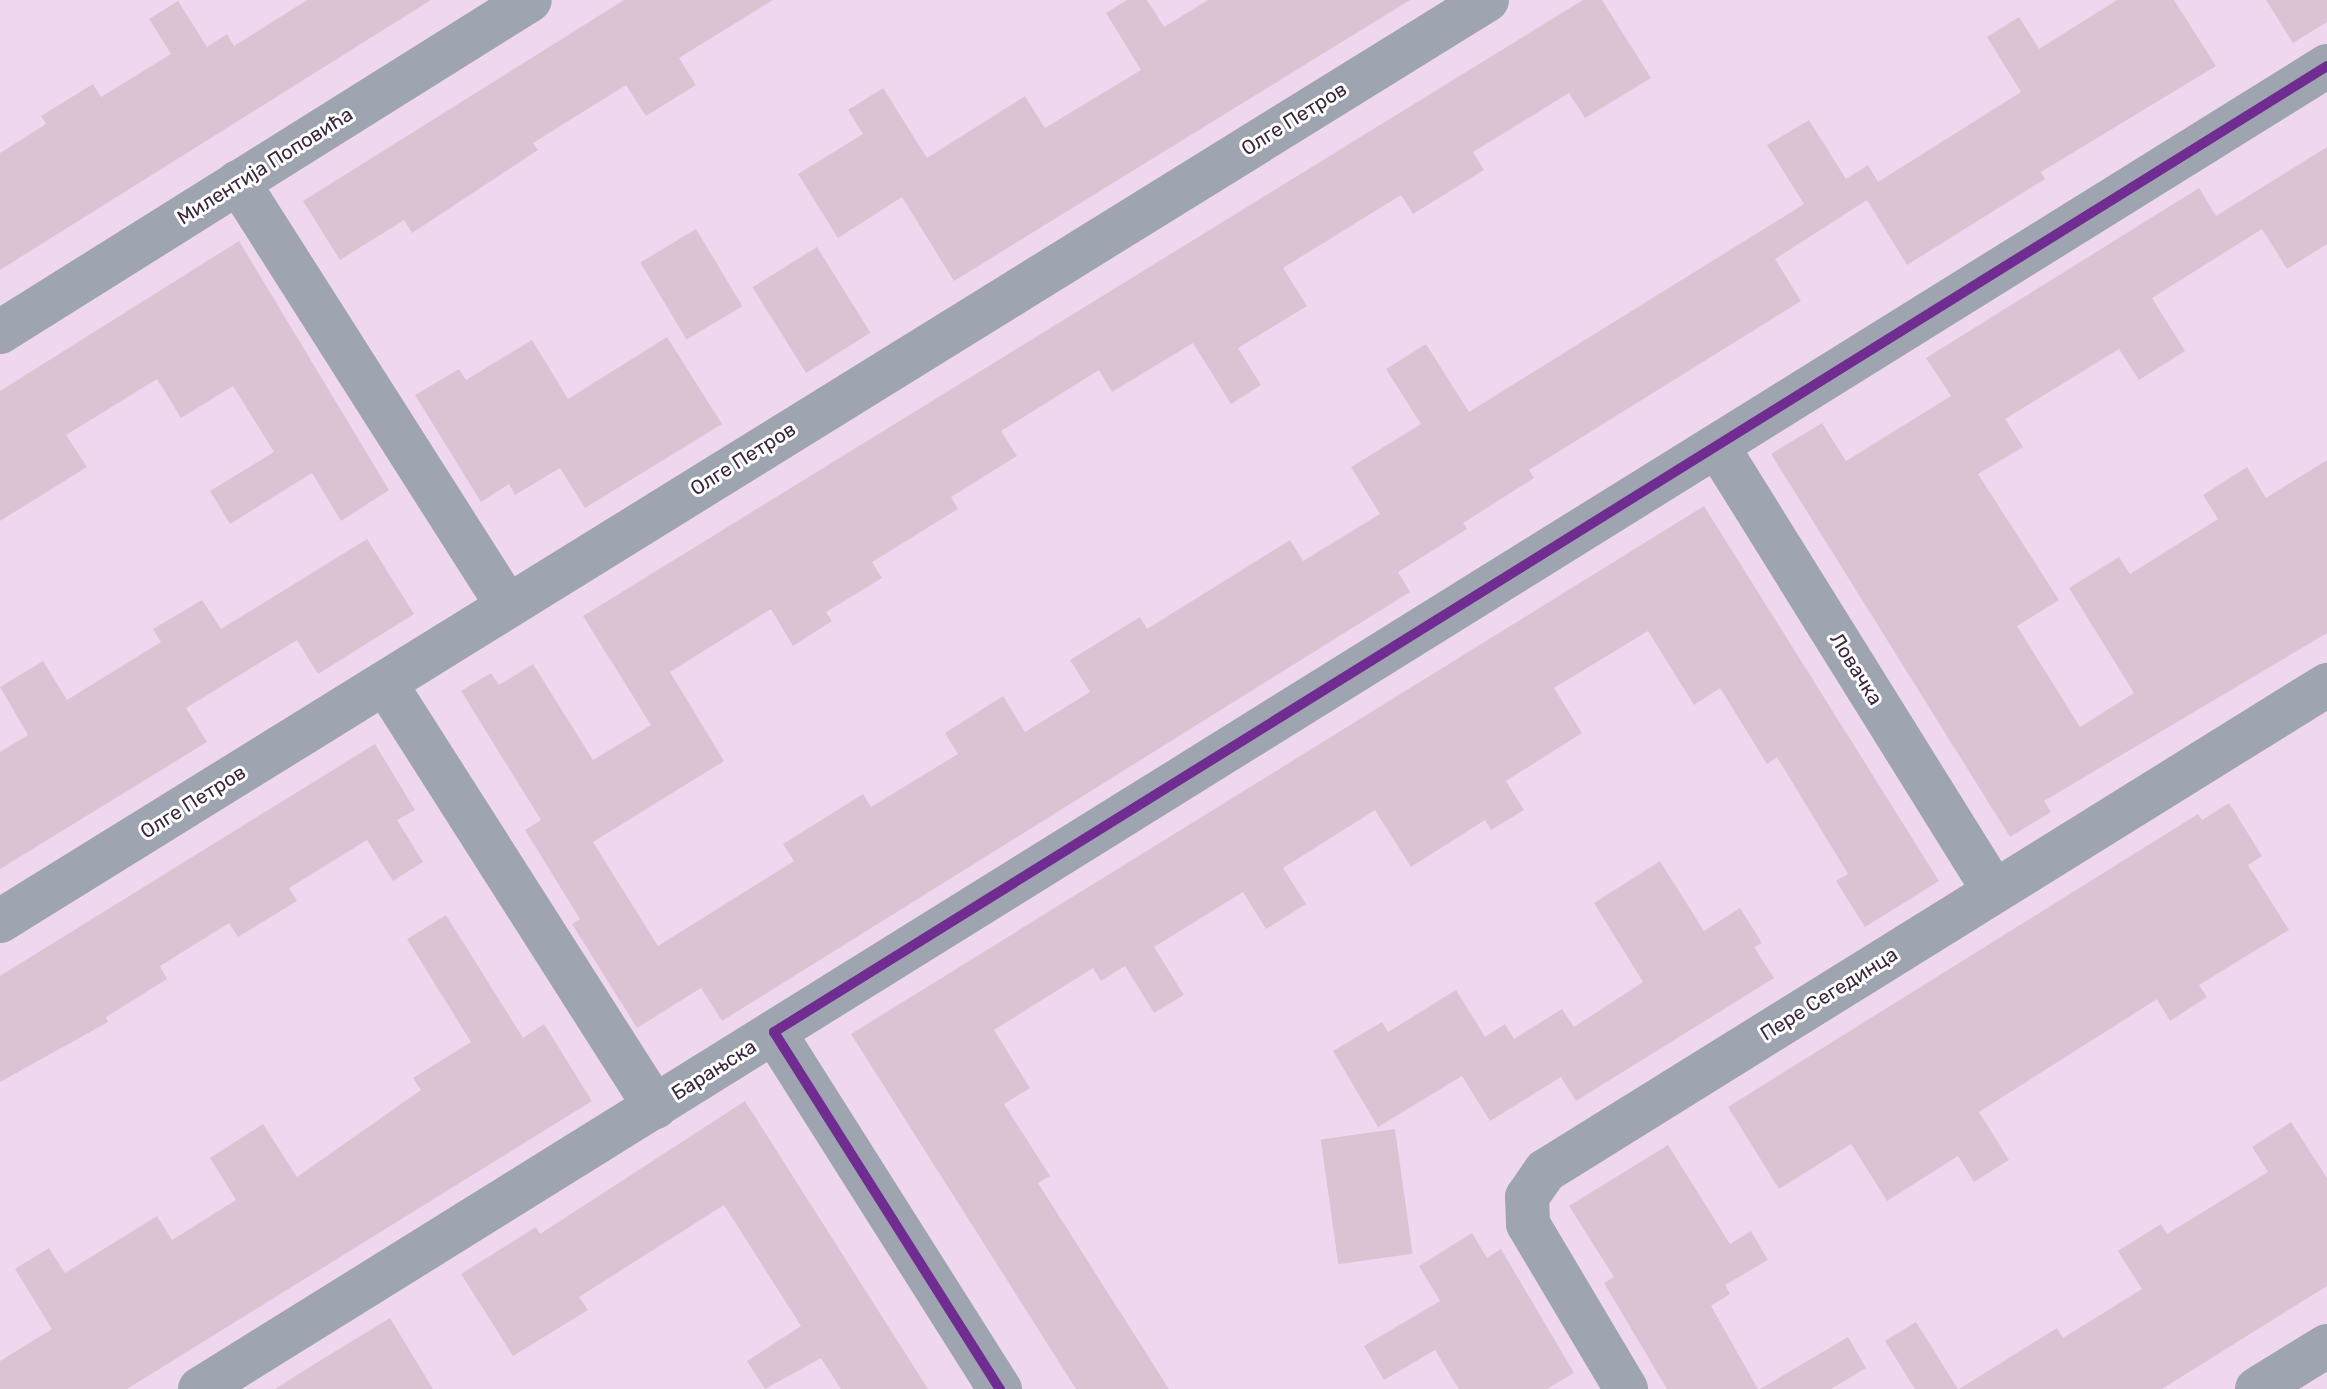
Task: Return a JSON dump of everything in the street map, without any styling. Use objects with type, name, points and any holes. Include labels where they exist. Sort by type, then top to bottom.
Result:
[{"type":"street","name":"Милентија Поповића","points":[[0,332],[530,0]]},
{"type":"street","name":"Олге Петров","points":[[0,921],[1487,0]]},
{"type":"street","name":"Барањска","points":[[200,1389],[2327,66]]},
{"type":"street","points":[[238,182],[507,605]]},
{"type":"street","name":"Ловачка","points":[[1717,446],[1994,891]]},
{"type":"street","points":[[385,683],[655,1107]]},
{"type":"street","name":"Пере Сегединца","points":[[1626,1389],[1528,1224],[1527,1197],[1534,1182],[1545,1171],[2327,685]]},
{"type":"street","points":[[774,1032],[1000,1389]]},
{"type":"street","points":[[2257,1389],[2327,1346]]},
{"type":"building","points":[[307,0],[431,0],[0,270],[0,153],[46,124],[41,116],[93,84],[101,97],[171,54],[149,19],[178,1],[207,47],[227,34],[234,46]]},
{"type":"building","points":[[624,0],[773,0],[679,58],[696,85],[646,116],[626,85],[533,143],[538,150],[412,233],[404,220],[340,260],[303,201]]},
{"type":"building","points":[[1127,0],[1147,0],[1164,27],[1208,0],[1410,0],[954,281],[902,197],[838,238],[798,174],[863,134],[848,110],[883,88],[927,158],[1025,96],[1045,128],[1141,70],[1106,13]]},
{"type":"building","points":[[1583,0],[1602,0],[1651,78],[1585,118],[1569,93],[1473,152],[1484,170],[1413,214],[1401,195],[1283,268],[1307,306],[1238,348],[1261,385],[1231,404],[1193,343],[1112,392],[1099,370],[1001,431],[1017,456],[951,497],[958,509],[872,562],[882,578],[826,612],[832,621],[793,646],[771,609],[670,672],[724,761],[593,842],[658,946],[794,861],[783,844],[863,794],[871,807],[958,754],[945,733],[1003,696],[1025,732],[1090,692],[1070,660],[1140,617],[1147,629],[1290,540],[1303,561],[1380,514],[1351,467],[1421,424],[1386,369],[1426,344],[1469,412],[1804,204],[1767,145],[1809,120],[1846,179],[1868,165],[1878,182],[2021,92],[1987,37],[2019,17],[2039,49],[2117,0],[2174,0],[2216,66],[2041,172],[2045,179],[1907,265],[1867,200],[1775,259],[1801,301],[1529,470],[1534,478],[1463,523],[1467,529],[1398,572],[1410,592],[722,1021],[701,988],[637,1028],[572,924],[580,919],[525,830],[541,820],[461,691],[491,673],[499,685],[533,664],[593,760],[651,725],[583,616]]},
{"type":"building","points":[[2266,0],[2327,0],[2327,22],[2293,43]]},
{"type":"building","points":[[2327,147],[2327,244],[2287,269],[2262,229],[2152,298],[2185,351],[2139,380],[2119,349],[2005,419],[2023,447],[1978,474],[2059,600],[2017,626],[2080,727],[2134,693],[2069,588],[2119,557],[2130,574],[2218,519],[2203,495],[2247,467],[2266,498],[2327,460],[2327,633],[2044,801],[2051,812],[2010,837],[1771,454],[1822,423],[1846,461],[1951,396],[1926,358],[2199,188],[2216,216]]},
{"type":"building","points":[[696,229],[742,306],[687,340],[640,262]]},
{"type":"building","points":[[239,241],[389,490],[341,521],[312,473],[230,524],[210,491],[274,452],[233,386],[181,418],[157,379],[66,435],[87,467],[0,521],[0,391]]},
{"type":"building","points":[[817,247],[871,333],[806,373],[753,287]]},
{"type":"building","points":[[667,337],[722,424],[585,508],[560,468],[515,495],[509,484],[481,502],[415,395],[459,369],[466,380],[532,340],[568,399]]},
{"type":"building","points":[[1704,506],[1939,881],[1865,927],[1836,881],[1848,874],[1777,757],[1767,764],[1720,688],[1694,705],[1648,631],[1554,688],[1582,733],[1506,781],[1524,810],[1491,830],[1485,820],[1411,867],[1375,810],[1283,868],[1306,904],[1266,929],[1243,892],[1154,947],[1184,995],[1154,1013],[1125,966],[1101,981],[1093,968],[994,1030],[1030,1088],[1004,1104],[1050,1176],[1038,1183],[1169,1389],[1076,1389],[851,1034]]},
{"type":"building","points":[[367,539],[414,614],[318,674],[297,640],[186,708],[207,742],[0,869],[0,752],[28,735],[0,687],[43,661],[67,700],[161,642],[153,629],[202,600],[221,629]]},
{"type":"building","points":[[375,744],[415,810],[397,820],[423,862],[393,881],[367,840],[289,888],[297,901],[238,937],[229,923],[160,966],[167,979],[106,1017],[108,1022],[0,1082],[0,976]]},
{"type":"building","points":[[2229,803],[2262,856],[2248,865],[2289,930],[2199,985],[2207,997],[2170,1021],[2157,999],[1979,1112],[2009,1160],[1974,1182],[1958,1156],[1887,1201],[1851,1144],[1779,1189],[1728,1107],[2198,814],[2202,820]]},
{"type":"building","points":[[1660,861],[1704,931],[1740,908],[1762,943],[1754,947],[1774,978],[1576,1101],[1561,1077],[1490,1121],[1462,1076],[1378,1127],[1333,1051],[1382,1022],[1388,1032],[1456,990],[1485,1037],[1505,1024],[1514,1039],[1562,1009],[1574,1027],[1643,982],[1594,903]]},
{"type":"building","points":[[446,915],[523,1038],[544,1024],[592,1101],[127,1389],[0,1389],[0,1361],[52,1329],[15,1269],[49,1248],[65,1273],[157,1216],[172,1240],[236,1200],[210,1158],[263,1124],[297,1177],[421,1090],[413,1078],[471,1042],[407,939]]},
{"type":"building","points":[[745,1101],[928,1389],[841,1389],[821,1358],[765,1389],[747,1361],[801,1326],[724,1205],[579,1297],[588,1310],[513,1356],[461,1274],[536,1227],[540,1234]]},
{"type":"building","points":[[2291,1122],[2327,1178],[2327,1286],[2162,1389],[1959,1389],[2057,1328],[2063,1338],[2142,1289],[2118,1251],[2161,1224],[2167,1234],[2268,1172],[2252,1147]]},
{"type":"building","points":[[1395,1129],[1413,1254],[1338,1264],[1321,1139]]},
{"type":"building","points":[[1668,1145],[1730,1244],[1751,1231],[1768,1260],[1725,1285],[1730,1294],[1711,1306],[1758,1389],[1667,1389],[1604,1283],[1614,1277],[1569,1206]]},
{"type":"building","points":[[1472,1233],[1487,1258],[1501,1249],[1574,1373],[1547,1389],[1459,1389],[1435,1350],[1384,1380],[1364,1346],[1440,1301],[1419,1266]]},
{"type":"building","points":[[390,1318],[433,1389],[275,1389],[321,1360]]},
{"type":"building","points":[[1916,1322],[1958,1389],[1915,1389],[1885,1341]]},
{"type":"building","points":[[1848,1337],[1866,1368],[1831,1389],[1760,1389]]},
{"type":"transit line","points":[[774,1032],[2327,66]]},
{"type":"transit line","points":[[774,1032],[1000,1389]]}]
